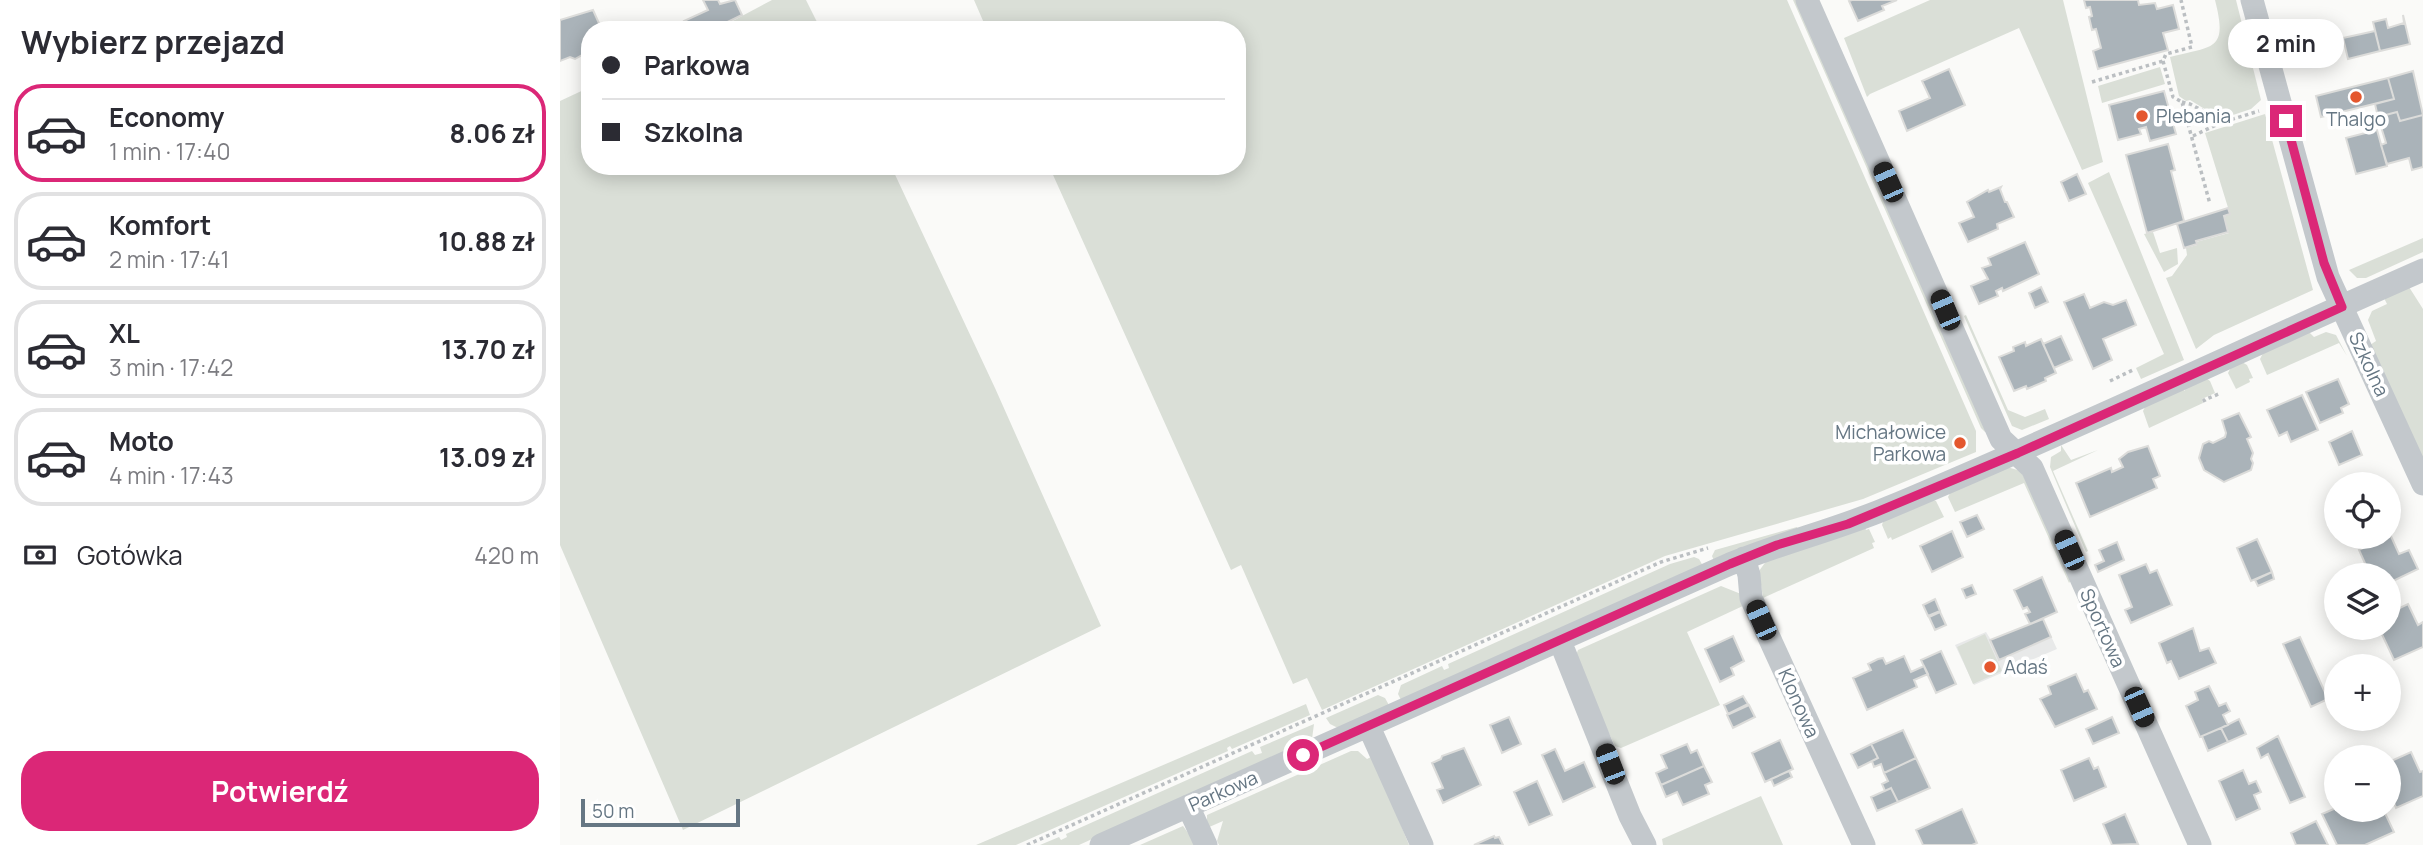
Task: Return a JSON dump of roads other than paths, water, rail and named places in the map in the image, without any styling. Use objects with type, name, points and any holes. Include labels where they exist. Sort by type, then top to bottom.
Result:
[{"type":"street","name":"Sportowa","points":[[1807,0],[2002,442],[2018,453],[2032,468],[2200,845]]},
{"type":"street","name":"Szkolna","points":[[2252,0],[2329,277],[2423,484]]},
{"type":"street","name":"Parkowa","points":[[1101,845],[1744,558],[1777,545],[1848,524],[2018,453],[2423,270]]},
{"type":"street","name":"Klonowa","points":[[1744,558],[1751,597],[1864,845]]},
{"type":"street","points":[[1560,640],[1630,816],[1645,845]]},
{"type":"street","points":[[1369,727],[1422,845]]},
{"type":"street","points":[[1188,806],[1206,845]]},
{"type":"place","name":"Thalgo","points":[[2356,97]]},
{"type":"place","name":"Plebania","points":[[2142,116]]},
{"type":"place","name":"Michałowice Parkowa","points":[[1960,443]]},
{"type":"place","name":"Adaś","points":[[1990,667]]}]
